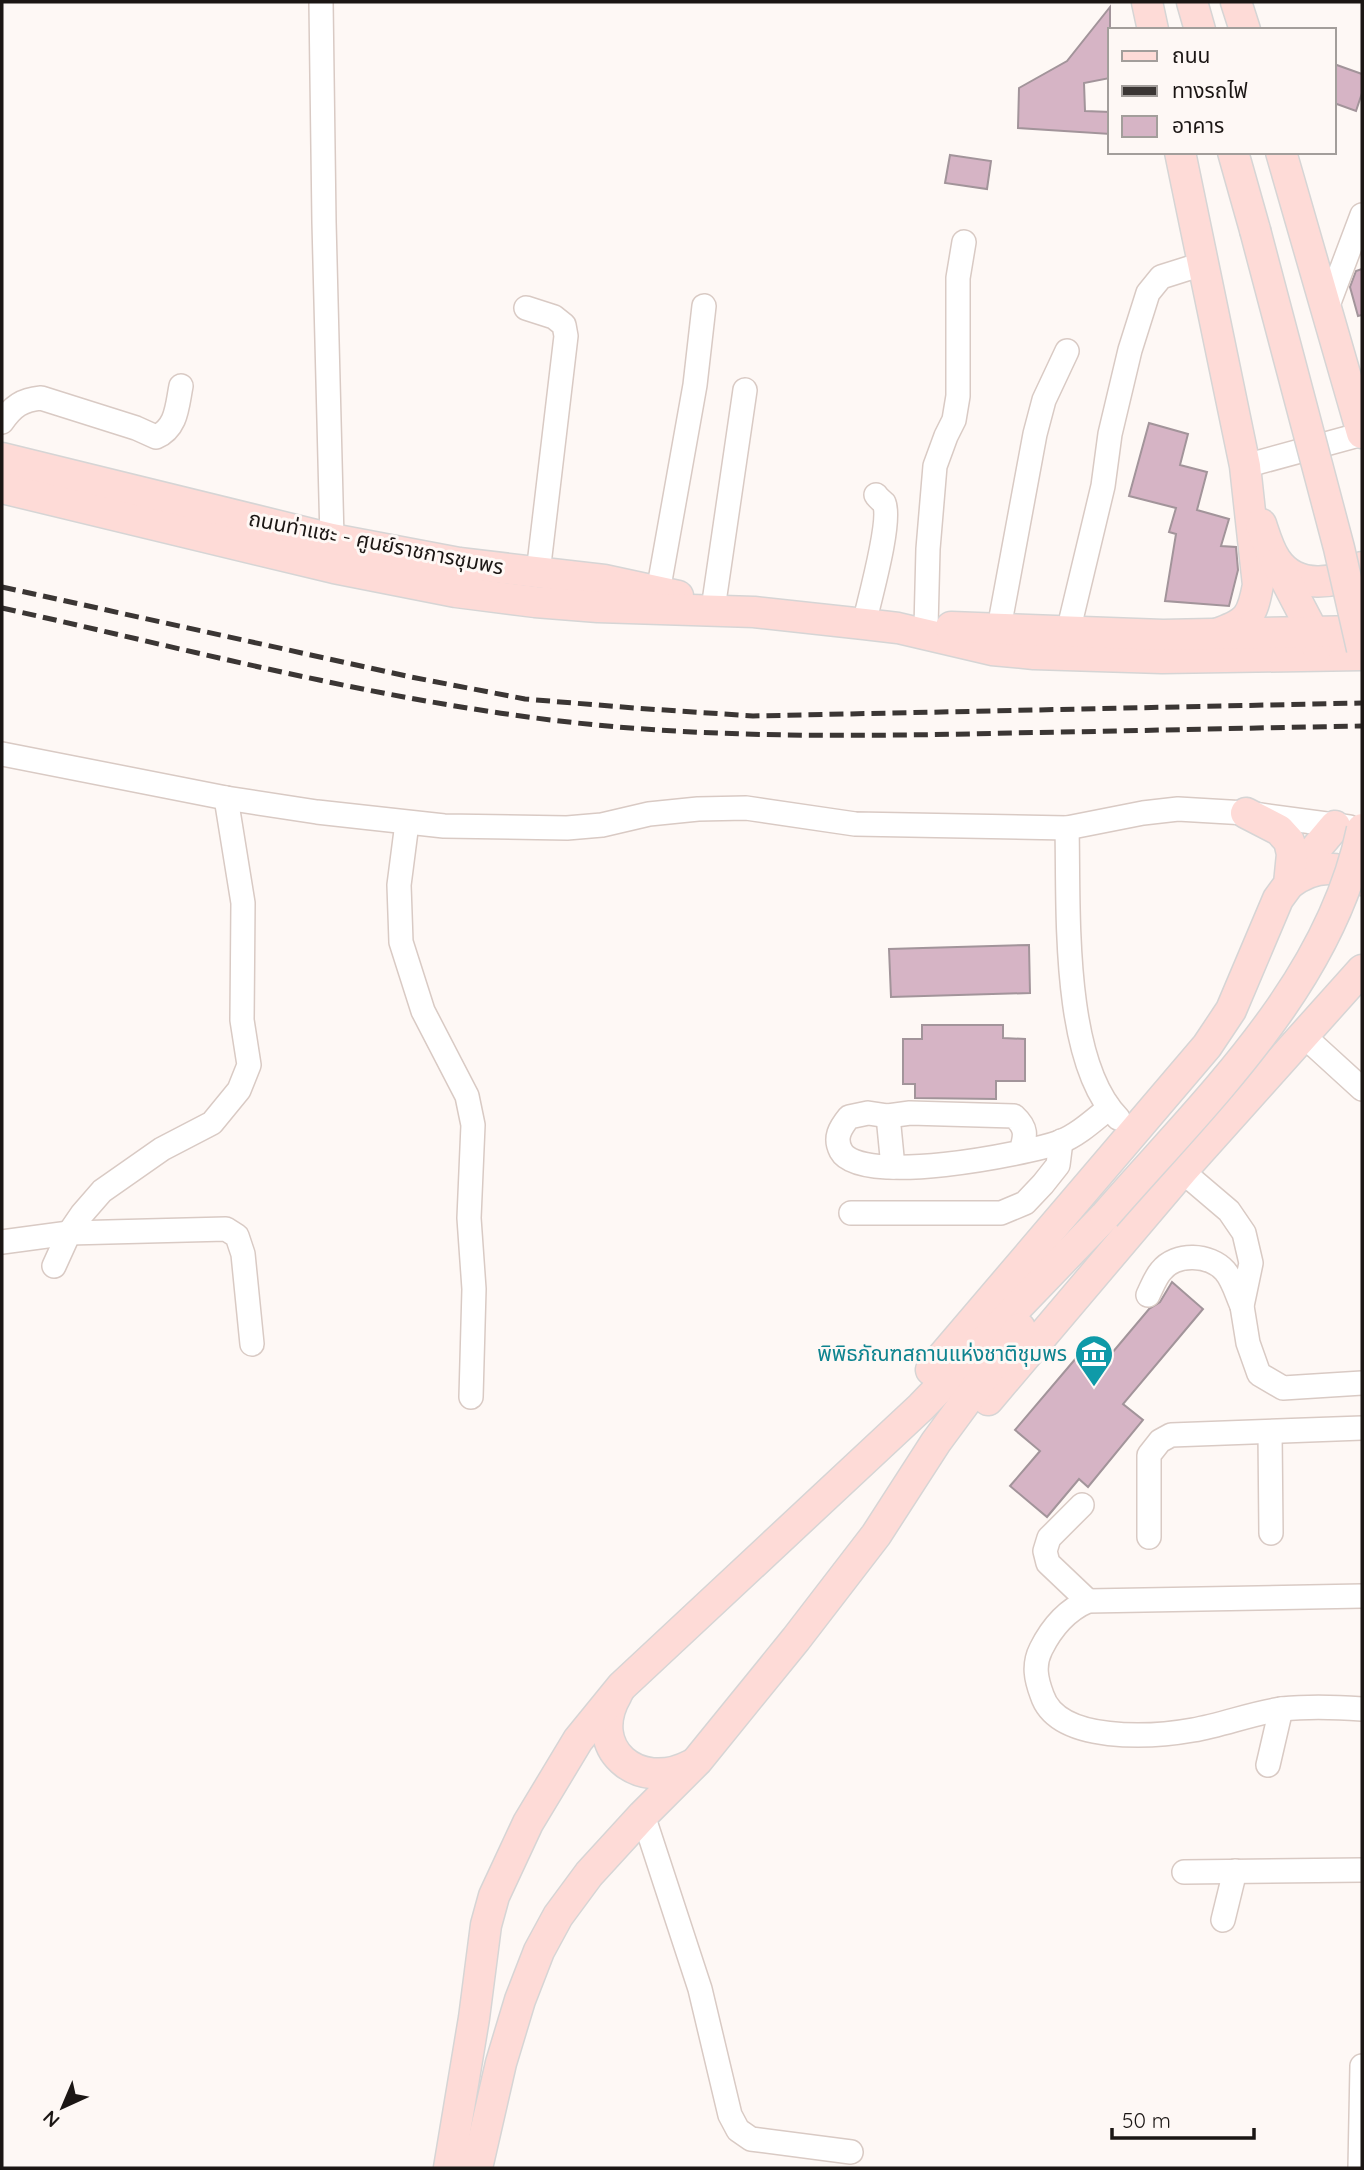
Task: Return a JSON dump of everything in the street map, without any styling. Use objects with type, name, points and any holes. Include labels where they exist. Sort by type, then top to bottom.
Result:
[{"type":"main road","points":[[1147,2],[1153,28]]},
{"type":"main road","points":[[1192,2],[1199,28]]},
{"type":"main road","points":[[1236,2],[1244,28]]},
{"type":"main road","points":[[1180,154],[1245,466],[1259,519],[1316,643]]},
{"type":"main road","points":[[1234,154],[1339,548],[1362,649]]},
{"type":"main road","points":[[1282,154],[1362,433]]},
{"type":"main road","name":"ถนนท่าแซะ - ศูนย์ราชการชุมพร","points":[[2,458],[333,553],[456,592],[598,607],[754,612],[912,627]]},
{"type":"main road","points":[[1216,634],[1239,626],[1246,619],[1254,604],[1258,584],[1245,466]]},
{"type":"main road","name":"ถนนท่าแซะ - ศูนย์ราชการชุมพร","points":[[2,488],[333,553],[459,563],[604,580],[754,612]]},
{"type":"main road","points":[[1277,562],[1293,575],[1312,582],[1333,582],[1362,568]]},
{"type":"main road","points":[[912,627],[1216,634],[1316,643],[1362,655]]},
{"type":"main road","points":[[912,627],[992,650],[1162,658],[1316,643],[1362,631]]},
{"type":"main road","points":[[1246,813],[1279,830],[1289,841],[1295,879]]},
{"type":"main road","points":[[449,2168],[474,2018],[486,1925],[494,1896],[528,1823],[578,1740],[622,1686],[921,1407],[1105,1216],[1219,1085],[1291,995],[1317,951],[1338,905],[1359,847],[1353,828],[1313,852],[1278,899],[1231,1010],[1207,1046],[826,1493]]},
{"type":"main road","points":[[1295,879],[1323,868],[1337,868],[1362,880]]},
{"type":"main road","points":[[477,2168],[501,2063],[520,2000],[539,1951],[558,1916],[589,1874],[697,1761],[876,1535],[1182,1171],[1305,1037],[1362,970]]},
{"type":"main road","points":[[876,1535],[979,1381],[1105,1216]]},
{"type":"main road","points":[[622,1686],[607,1718],[611,1742],[623,1762],[653,1775],[668,1774],[697,1761]]},
{"type":"street","points":[[321,2],[333,553]]},
{"type":"street","points":[[1327,309],[1362,215]]},
{"type":"street","points":[[912,627],[928,549],[935,466],[954,421],[958,396],[957,300],[964,242]]},
{"type":"street","points":[[1068,632],[1103,486],[1110,434],[1130,350],[1148,293],[1161,277],[1202,264]]},
{"type":"street","points":[[658,592],[695,385],[704,306]]},
{"type":"street","points":[[526,308],[554,317],[564,325],[566,336],[538,573]]},
{"type":"street","points":[[999,628],[1035,434],[1044,400],[1067,351]]},
{"type":"street","points":[[2,422],[12,408],[25,400],[41,398],[156,437],[167,433],[181,386]]},
{"type":"street","points":[[714,602],[745,390]]},
{"type":"street","points":[[1245,466],[1362,433]]},
{"type":"street","points":[[864,624],[875,569],[883,547],[886,517],[883,503],[876,495]]},
{"type":"street","points":[[2,754],[226,799],[407,823],[527,829],[567,828],[602,825],[673,811],[746,808],[855,824],[1066,828],[1178,809],[1246,813],[1353,828]]},
{"type":"street","points":[[54,1266],[69,1233],[102,1191],[162,1149],[212,1123],[239,1090],[249,1065],[242,1020],[243,903],[226,799]]},
{"type":"street","points":[[407,823],[399,885],[401,942],[423,1011],[467,1096],[473,1125],[469,1218],[474,1289],[471,1397]]},
{"type":"street","points":[[1066,828],[1073,991],[1079,1036],[1091,1076],[1109,1108],[1133,1132]]},
{"type":"street","points":[[1305,1037],[1362,1089]]},
{"type":"street","points":[[1021,1151],[1026,1135],[1023,1124],[1014,1116],[910,1113],[888,1116],[868,1113],[849,1118],[842,1125],[838,1136],[844,1157],[855,1164],[893,1167],[989,1160],[1061,1141],[1109,1108]]},
{"type":"street","points":[[888,1116],[893,1167]]},
{"type":"street","points":[[852,1213],[1001,1213],[1025,1203],[1058,1166],[1061,1141]]},
{"type":"street","points":[[1182,1171],[1229,1211],[1244,1233],[1251,1264],[1242,1306]]},
{"type":"street","points":[[2,1242],[69,1233],[226,1229],[237,1236],[243,1254],[252,1344]]},
{"type":"street","points":[[1149,1295],[1163,1268],[1179,1260],[1199,1256],[1216,1262],[1227,1273],[1242,1306],[1248,1343],[1259,1374],[1283,1388],[1362,1384]]},
{"type":"street","points":[[1149,1537],[1149,1455],[1160,1441],[1171,1435],[1362,1428]]},
{"type":"street","points":[[1270,1432],[1271,1533]]},
{"type":"street","points":[[1082,1505],[1049,1538],[1045,1551],[1048,1563],[1088,1601]]},
{"type":"street","points":[[1362,1596],[1088,1601],[1066,1615],[1047,1635],[1035,1669],[1044,1700],[1057,1717],[1079,1727],[1115,1734],[1193,1730],[1281,1709],[1362,1709]]},
{"type":"street","points":[[1268,1765],[1281,1709]]},
{"type":"street","points":[[643,1815],[700,1989],[730,2115],[738,2130],[751,2139],[851,2152]]},
{"type":"street","points":[[1184,1872],[1362,1870]]},
{"type":"street","points":[[1223,1920],[1235,1871]]},
{"type":"street","points":[[1360,2168],[1362,2066]]},
{"type":"building","points":[[1110,7],[1108,78],[1084,83],[1085,111],[1108,112],[1108,134],[1018,128],[1019,88],[1067,61]]},
{"type":"building","points":[[1336,65],[1362,74],[1362,93],[1356,111],[1336,104]]},
{"type":"building","points":[[950,155],[991,161],[987,189],[945,183]]},
{"type":"building","points":[[1362,269],[1362,315],[1358,316],[1350,287],[1356,271]]},
{"type":"building","points":[[1149,423],[1188,434],[1180,465],[1207,472],[1197,510],[1229,519],[1221,546],[1236,547],[1238,570],[1229,606],[1165,601],[1176,534],[1169,532],[1176,508],[1129,496]]},
{"type":"building","points":[[1029,945],[1030,993],[891,997],[889,949]]},
{"type":"building","points":[[922,1025],[1003,1025],[1003,1038],[1025,1039],[1025,1081],[996,1081],[996,1099],[915,1098],[915,1084],[903,1084],[903,1039],[922,1039]]},
{"type":"building","name":"พิพิธภัณฑสถานแห่งชาติชุมพร","points":[[1172,1282],[1203,1309],[1123,1404],[1143,1420],[1088,1487],[1079,1479],[1047,1517],[1010,1486],[1040,1451],[1015,1430],[1077,1357],[1096,1372],[1149,1309],[1160,1302]]},
{"type":"railway","points":[[2,587],[411,677],[525,699],[753,716],[1362,703]]},
{"type":"railway","points":[[2,608],[231,661],[385,693],[540,719],[618,727],[765,735],[863,735],[1362,726]]},
{"type":"place","name":"พิพิธภัณฑสถานแห่งชาติชุมพร","points":[[1094,1388]]}]
